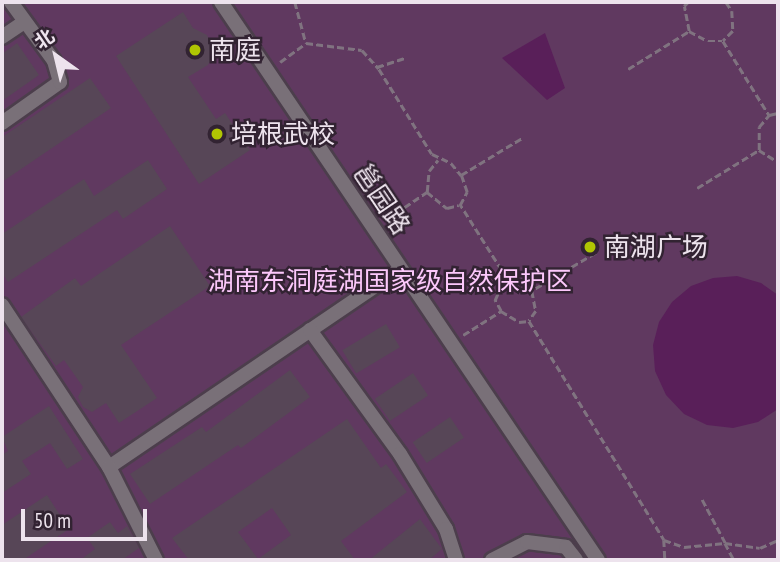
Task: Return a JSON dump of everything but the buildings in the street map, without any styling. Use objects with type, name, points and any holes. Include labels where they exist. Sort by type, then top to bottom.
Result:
[{"type":"street","points":[[2,122],[60,82],[54,61],[23,22],[12,2]]},
{"type":"street","name":"邕园路","points":[[221,2],[399,270],[598,560]]},
{"type":"street","points":[[2,37],[23,22]]},
{"type":"street","points":[[109,467],[399,270]]},
{"type":"street","points":[[2,305],[109,467],[156,560]]},
{"type":"street","points":[[310,330],[400,454],[446,529],[456,560]]},
{"type":"street","points":[[492,560],[527,542],[566,547],[576,560]]},
{"type":"path","points":[[295,2],[306,43]]},
{"type":"path","points":[[688,2],[684,6],[689,31]]},
{"type":"path","points":[[689,31],[708,41],[723,41],[733,31],[726,2]]},
{"type":"path","points":[[628,69],[689,31]]},
{"type":"path","points":[[723,41],[769,115]]},
{"type":"path","points":[[266,70],[306,43],[362,50],[377,67],[438,160],[451,163],[461,175],[467,192],[460,205],[447,208],[427,192]]},
{"type":"path","points":[[377,67],[405,58]]},
{"type":"path","points":[[759,150],[759,127],[769,115],[778,113]]},
{"type":"path","points":[[461,175],[522,138]]},
{"type":"path","points":[[759,150],[778,162]]},
{"type":"path","points":[[697,188],[759,150]]},
{"type":"path","points":[[427,192],[429,170],[438,160]]},
{"type":"path","points":[[372,229],[427,192]]},
{"type":"path","points":[[460,205],[507,278]]},
{"type":"path","points":[[533,291],[596,253]]},
{"type":"path","points":[[507,278],[519,279],[533,291],[536,311],[529,321],[519,322],[501,311],[495,300],[498,287],[507,278]]},
{"type":"path","points":[[450,344],[501,311]]},
{"type":"path","points":[[529,321],[664,540],[664,560]]},
{"type":"path","points":[[702,500],[734,560]]},
{"type":"path","points":[[664,540],[684,547],[725,543],[760,548],[778,540]]},
{"type":"green space","name":"湖南东洞庭湖国家级自然保护区","points":[[2,2],[778,2],[778,560],[2,560]]},
{"type":"shaded area","points":[[545,33],[565,88],[547,100],[502,58]]},
{"type":"shaded area","points":[[737,276],[761,283],[778,295],[778,409],[758,422],[733,428],[707,425],[684,414],[666,395],[655,371],[653,345],[659,322],[672,302],[691,286],[713,278]]},
{"type":"place","name":"南庭","points":[[195,50]]},
{"type":"place","name":"培根武校","points":[[217,134]]},
{"type":"place","name":"南湖广场","points":[[590,247]]}]
